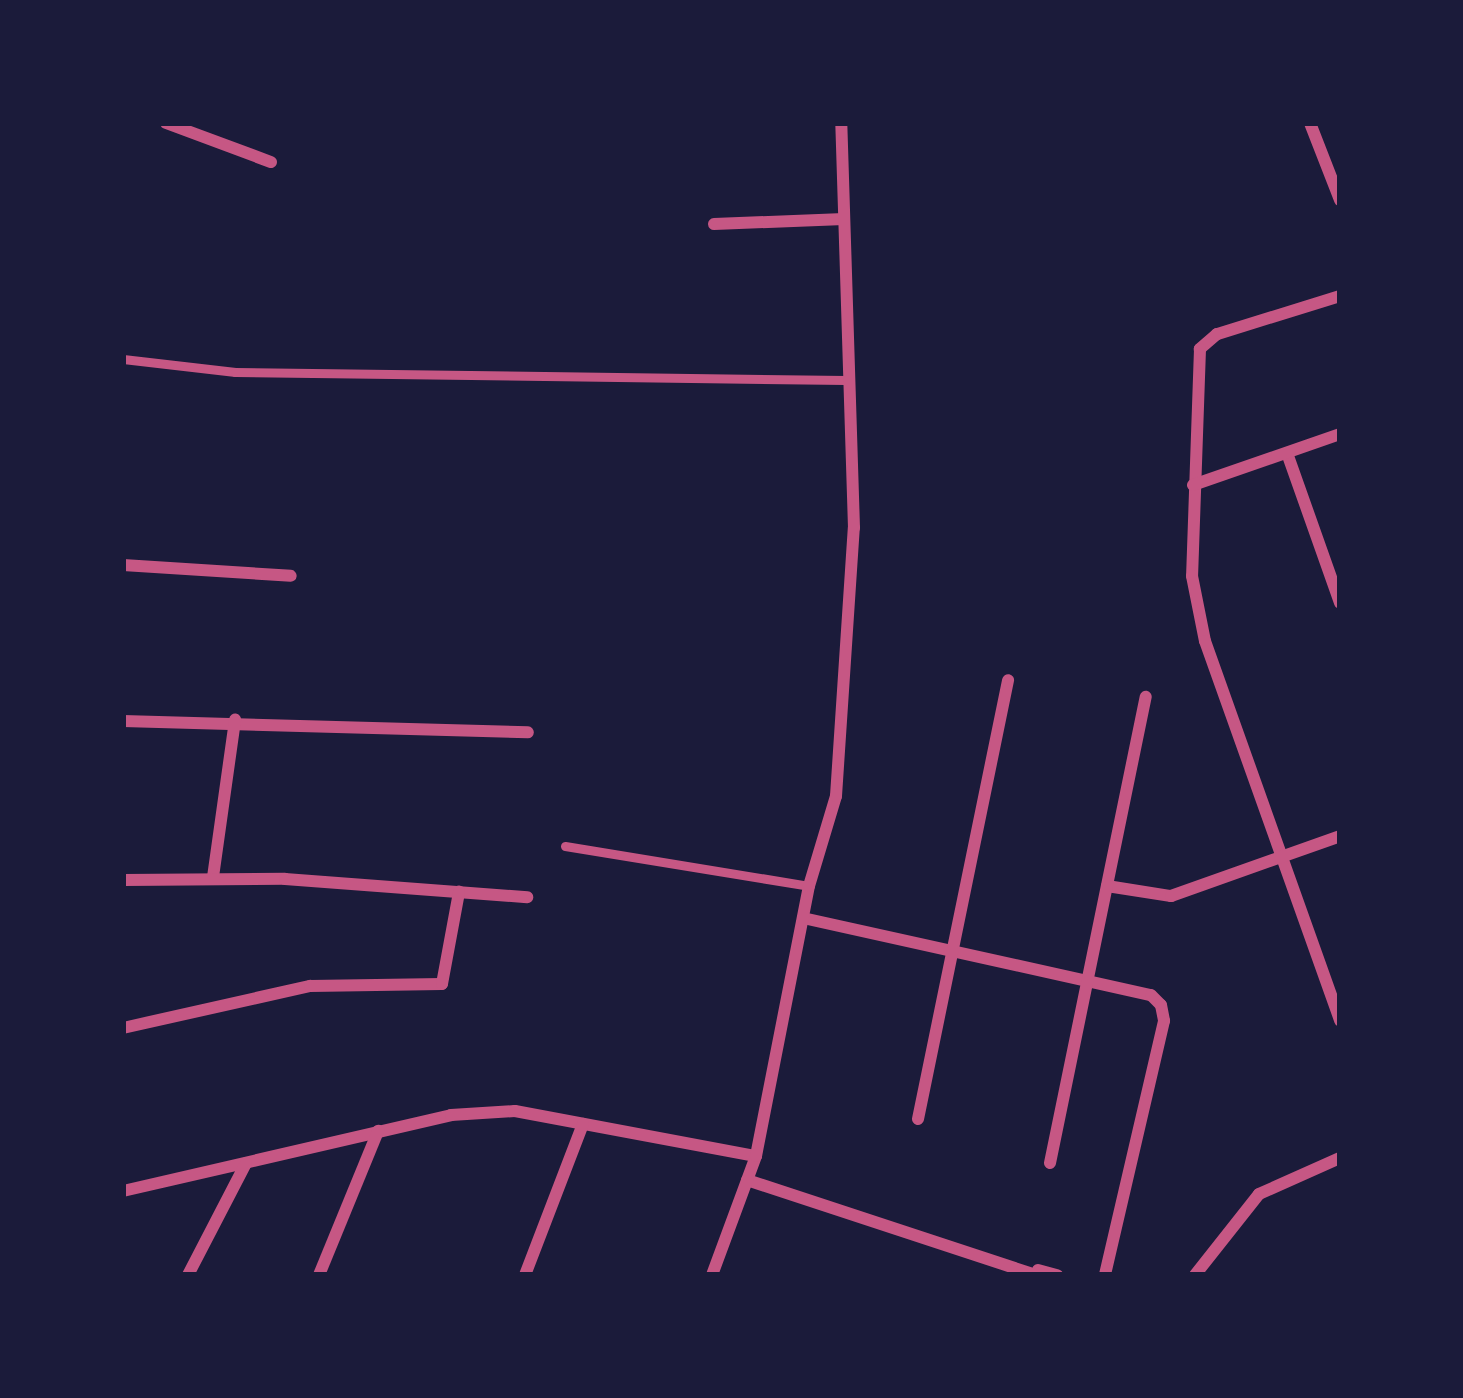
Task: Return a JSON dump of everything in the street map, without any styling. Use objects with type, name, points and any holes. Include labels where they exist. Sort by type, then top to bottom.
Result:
[{"type":"street","points":[[166,123],[271,162]]},
{"type":"street","points":[[712,1275],[756,1156],[809,886],[836,796],[850,655],[841,123]]},
{"type":"street","points":[[1310,123],[1340,200]]},
{"type":"street","points":[[714,224],[844,219]]},
{"type":"street","points":[[1340,296],[1217,334],[1200,349],[1193,484],[1196,604],[1340,1022]]},
{"type":"street","points":[[1193,484],[1340,434]]},
{"type":"street","points":[[1287,453],[1340,602]]},
{"type":"street","points":[[123,566],[291,576]]},
{"type":"street","points":[[918,1119],[1008,680]]},
{"type":"street","points":[[1050,1163],[1146,697]]},
{"type":"street","points":[[214,878],[235,721]]},
{"type":"street","points":[[123,722],[235,721],[528,732]]},
{"type":"street","points":[[1107,886],[1171,896],[1340,836]]},
{"type":"street","points":[[123,880],[214,878],[526,897]]},
{"type":"street","points":[[123,1028],[310,986],[442,985],[459,892]]},
{"type":"street","points":[[803,918],[1151,995],[1164,1021],[1105,1275]]},
{"type":"street","points":[[123,1191],[378,1131],[514,1111],[756,1156]]},
{"type":"street","points":[[525,1275],[583,1124]]},
{"type":"street","points":[[319,1275],[378,1131]]},
{"type":"street","points":[[1195,1275],[1259,1194],[1340,1158]]},
{"type":"street","points":[[188,1275],[246,1163]]},
{"type":"street","points":[[747,1180],[1057,1275]]},
{"type":"lane","points":[[123,358],[236,372],[846,380]]},
{"type":"lane","points":[[565,846],[809,886]]}]
